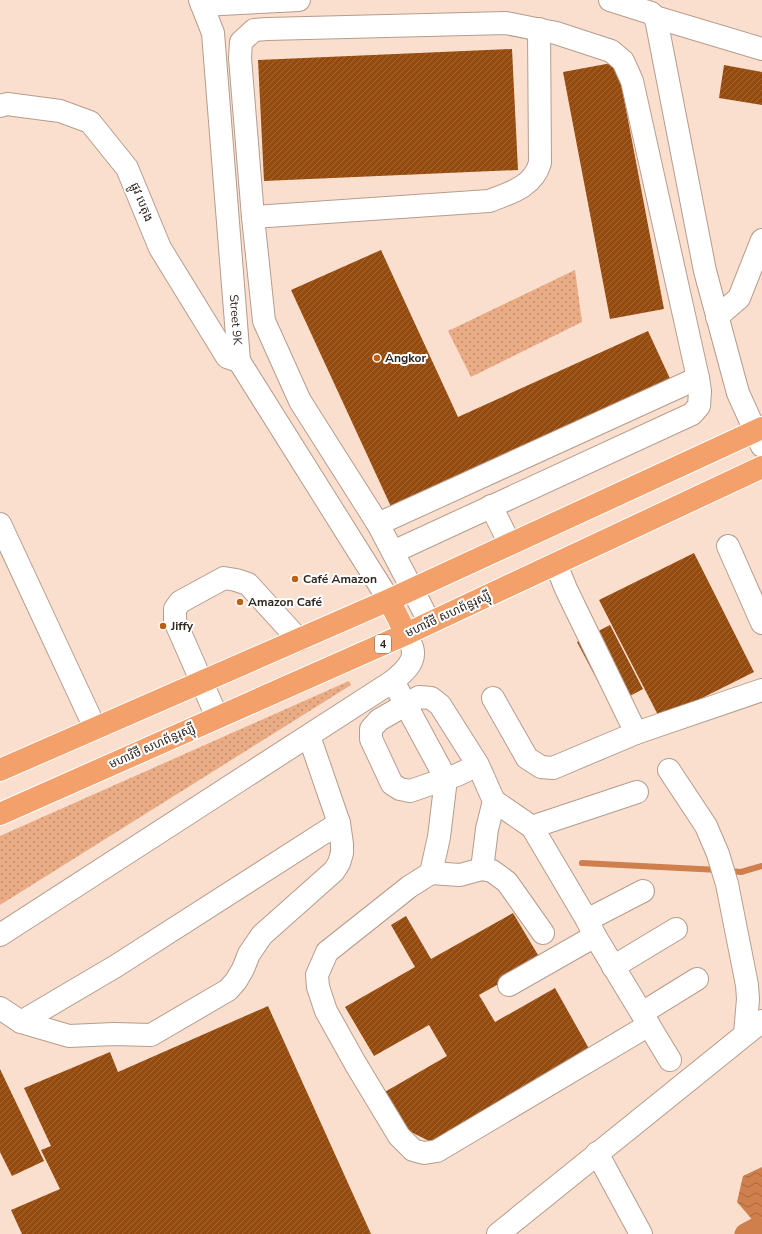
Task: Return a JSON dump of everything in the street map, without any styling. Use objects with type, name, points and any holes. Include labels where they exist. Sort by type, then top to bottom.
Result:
[{"type":"highway","points":[[0,770],[299,640],[510,544],[760,435]]},
{"type":"highway","name":"មហាវិថី សហព័ន្ធរុស្ស៊ី","points":[[0,814],[406,634],[762,466]]},
{"type":"highway","points":[[389,600],[406,634]]},
{"type":"street","points":[[201,3],[299,0]]},
{"type":"street","points":[[610,0],[651,13],[655,17],[658,24],[705,271],[738,393],[760,435]]},
{"type":"street","name":"Street 9K","points":[[201,3],[213,33],[239,361],[389,600]]},
{"type":"street","points":[[655,17],[762,48]]},
{"type":"street","points":[[393,552],[692,414],[699,406],[700,391],[698,378],[632,81],[623,61],[611,51],[556,33],[506,23],[254,30],[241,42],[240,58],[253,217],[264,321],[300,401],[378,524],[430,623]]},
{"type":"street","points":[[253,217],[488,201],[518,190],[531,180],[538,171],[540,163],[539,29]]},
{"type":"street","name":"ផ្លូវ បេតុង","points":[[0,106],[7,104],[60,111],[90,122],[128,168],[160,248],[227,357],[239,361]]},
{"type":"street","points":[[717,317],[739,298],[762,240]]},
{"type":"street","points":[[378,524],[698,378]]},
{"type":"street","points":[[598,424],[611,452]]},
{"type":"street","points":[[492,506],[510,544]]},
{"type":"street","points":[[0,524],[95,728]]},
{"type":"street","points":[[728,546],[762,623]]},
{"type":"street","points":[[556,564],[566,589],[636,733]]},
{"type":"street","points":[[218,717],[201,682],[175,621],[175,609],[180,602],[224,578],[236,580],[248,584],[299,640]]},
{"type":"street","points":[[0,935],[393,681],[408,666],[412,659],[413,652],[406,634]]},
{"type":"street","points":[[393,681],[446,779],[440,837],[431,873]]},
{"type":"street","points":[[493,698],[527,758],[540,766],[553,768],[636,733],[762,690]]},
{"type":"street","points":[[478,765],[446,779],[410,791],[400,789],[392,784],[371,738],[371,730],[379,720],[419,697],[431,698],[440,705],[478,765],[494,801],[532,827],[613,967],[670,1060]]},
{"type":"street","points":[[0,1008],[21,1022],[69,1036],[114,1034],[151,1035],[228,990],[236,981],[249,954],[262,935],[334,871],[339,863],[342,853],[342,844],[339,823],[310,736]]},
{"type":"street","points":[[669,770],[706,826],[718,854],[727,884],[747,985],[748,999],[745,1034]]},
{"type":"street","points":[[532,827],[637,792]]},
{"type":"street","points":[[482,869],[487,829],[494,801]]},
{"type":"street","points":[[21,1022],[116,966],[339,823]]},
{"type":"street","points":[[543,933],[507,882],[492,871],[482,869],[460,875],[431,873],[409,887],[327,952],[318,975],[318,987],[326,1011],[399,1136],[413,1150],[424,1153],[437,1151],[645,1019],[697,979]]},
{"type":"street","points":[[509,985],[643,891]]},
{"type":"street","points":[[613,967],[676,929]]},
{"type":"street","points":[[498,1234],[762,1021]]},
{"type":"street","points":[[598,1153],[641,1234]]},
{"type":"shaded area","points":[[575,270],[582,322],[471,377],[448,331]]},
{"type":"shaded area","points":[[349,681],[351,685],[0,905],[0,836]]},
{"type":"water","points":[[762,1167],[762,1231],[737,1202],[743,1176]]},
{"type":"building","points":[[512,49],[518,170],[264,181],[258,60]]},
{"type":"building","points":[[617,62],[664,309],[610,319],[563,72]]},
{"type":"building","points":[[724,65],[762,72],[762,105],[719,98]]},
{"type":"building","name":"Angkor","points":[[381,250],[458,417],[648,331],[673,385],[393,511],[291,290]]},
{"type":"building","points":[[694,553],[754,672],[660,719],[599,600]]},
{"type":"building","points":[[610,625],[643,689],[611,706],[577,642]]},
{"type":"building","points":[[513,913],[541,960],[479,995],[495,1022],[555,988],[592,1054],[435,1144],[403,1128],[383,1093],[447,1056],[429,1025],[374,1056],[345,1007],[415,967],[391,925],[406,916],[431,959]]},
{"type":"building","points":[[268,1006],[371,1234],[22,1234],[11,1210],[60,1189],[41,1150],[51,1146],[24,1088],[110,1052],[118,1072]]},
{"type":"building","points":[[0,1069],[44,1161],[12,1176],[0,1152]]},
{"type":"waterway","points":[[582,863],[719,870]]},
{"type":"waterway","points":[[728,871],[741,872],[762,866]]},
{"type":"waterway","points":[[745,1234],[758,1227]]},
{"type":"place","name":"Angkor","points":[[377,358]]},
{"type":"place","name":"Café Amazon","points":[[295,579]]},
{"type":"place","name":"Amazon Café","points":[[240,602]]},
{"type":"place","name":"Jiffy","points":[[163,626]]}]
